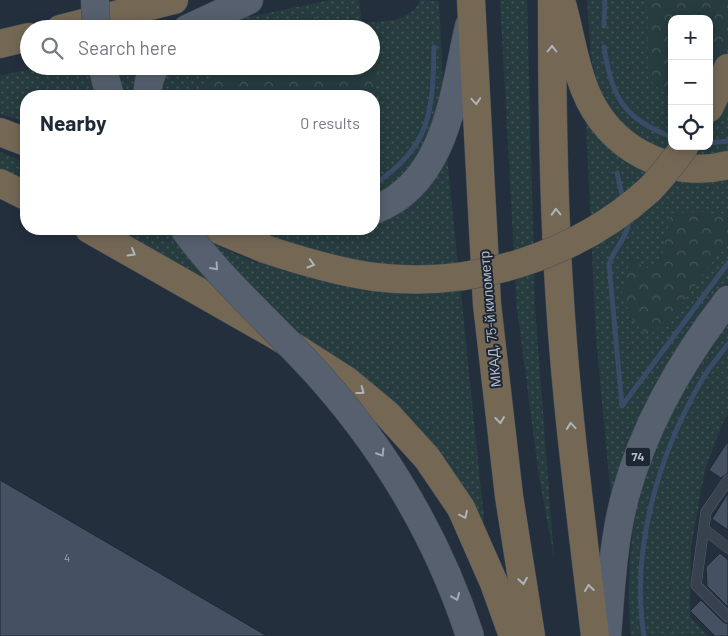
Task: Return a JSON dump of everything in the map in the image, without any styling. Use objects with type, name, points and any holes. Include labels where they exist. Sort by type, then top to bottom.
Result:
[{"type":"highway","points":[[95,20],[174,0]]},
{"type":"highway","points":[[552,0],[552,114],[560,302],[576,477],[595,636]]},
{"type":"highway","points":[[561,0],[584,88],[591,103],[611,130],[636,152],[660,164],[694,169],[728,165]]},
{"type":"highway","name":"МКАД, 75-й километр","points":[[471,9],[487,304],[509,496],[532,636]]},
{"type":"highway","points":[[0,44],[20,39]]},
{"type":"highway","points":[[710,105],[728,68]]},
{"type":"highway","points":[[0,132],[20,140]]},
{"type":"highway","points":[[231,235],[265,249],[319,266],[376,277],[436,279],[500,269],[537,258],[573,243],[603,225],[650,188],[683,150]]},
{"type":"highway","points":[[0,183],[20,193]]},
{"type":"highway","points":[[100,235],[277,336],[346,380],[387,414],[427,458],[461,508],[491,574],[513,636]]},
{"type":"main road","points":[[95,0],[96,20]]},
{"type":"main road","points":[[203,20],[248,0]]},
{"type":"main road","points":[[380,207],[397,197],[411,185],[434,155],[449,118],[471,9]]},
{"type":"main road","points":[[104,75],[108,90]]},
{"type":"main road","points":[[148,90],[151,75]]},
{"type":"main road","points":[[189,235],[231,284],[322,379],[376,446],[420,518],[457,597],[470,636]]},
{"type":"main road","name":"74","points":[[607,636],[615,556],[625,494],[645,437],[670,384],[728,300]]},
{"type":"lane","points":[[728,480],[706,512],[696,585],[728,617]]},
{"type":"lane","points":[[704,529],[728,548]]},
{"type":"green space","points":[[331,0],[359,0],[362,20],[238,20]]},
{"type":"green space","points":[[420,0],[439,1],[443,86],[436,122],[407,175],[380,193],[380,90],[159,90],[165,75],[380,75],[380,22],[403,17],[416,8]]},
{"type":"green space","points":[[500,0],[527,0],[535,307],[554,558],[539,476],[517,309]]},
{"type":"green space","points":[[587,0],[728,0],[728,156],[701,160],[643,143],[611,111],[598,87],[591,57]]},
{"type":"green space","points":[[647,0],[728,0],[728,121],[713,115],[713,15],[668,15],[668,94],[660,90],[648,78]]},
{"type":"green space","points":[[310,14],[320,20],[295,20],[301,16]]},
{"type":"green space","points":[[20,71],[20,75],[140,75],[138,90],[20,90],[20,120],[0,114],[0,76]]},
{"type":"green space","points":[[210,75],[379,75],[374,90],[206,90]]},
{"type":"green space","points":[[586,122],[728,177],[728,283],[701,321],[612,509],[596,337]]},
{"type":"green space","points":[[0,152],[20,160],[20,182],[0,172]]},
{"type":"green space","points":[[443,157],[447,157],[484,519],[482,524],[451,470],[118,235],[192,235],[257,263],[261,258],[244,235],[380,235],[380,215]]},
{"type":"green space","points":[[706,212],[728,217],[728,241],[679,308],[649,336],[633,320],[622,293],[630,259],[647,268],[661,260],[671,213]]},
{"type":"green space","points":[[728,317],[728,415],[723,422],[705,470],[691,547],[690,617],[708,636],[631,636],[629,576],[631,545],[642,484],[661,427],[674,400],[693,368]]},
{"type":"building","points":[[728,441],[728,473],[721,478],[709,470]]},
{"type":"building","points":[[0,480],[267,636],[0,636]]},
{"type":"building","points":[[728,493],[728,530],[712,519]]},
{"type":"building","points":[[720,553],[728,560],[728,607],[707,586],[706,567]]},
{"type":"building","points":[[701,600],[723,622],[728,624],[728,636],[715,636],[690,611]]},
{"type":"waterway","points":[[604,26],[605,0]]},
{"type":"waterway","points":[[380,180],[407,156],[418,141],[425,126],[430,109],[434,47]]},
{"type":"waterway","points":[[604,47],[611,80],[623,104],[631,114],[642,122],[668,135]]},
{"type":"waterway","points":[[713,143],[728,141]]},
{"type":"waterway","points":[[617,173],[623,199]]},
{"type":"waterway","points":[[628,219],[627,230],[609,264],[622,406],[728,263]]},
{"type":"waterway","points":[[644,636],[641,570],[645,536],[661,470],[687,407],[706,374],[728,344]]}]
